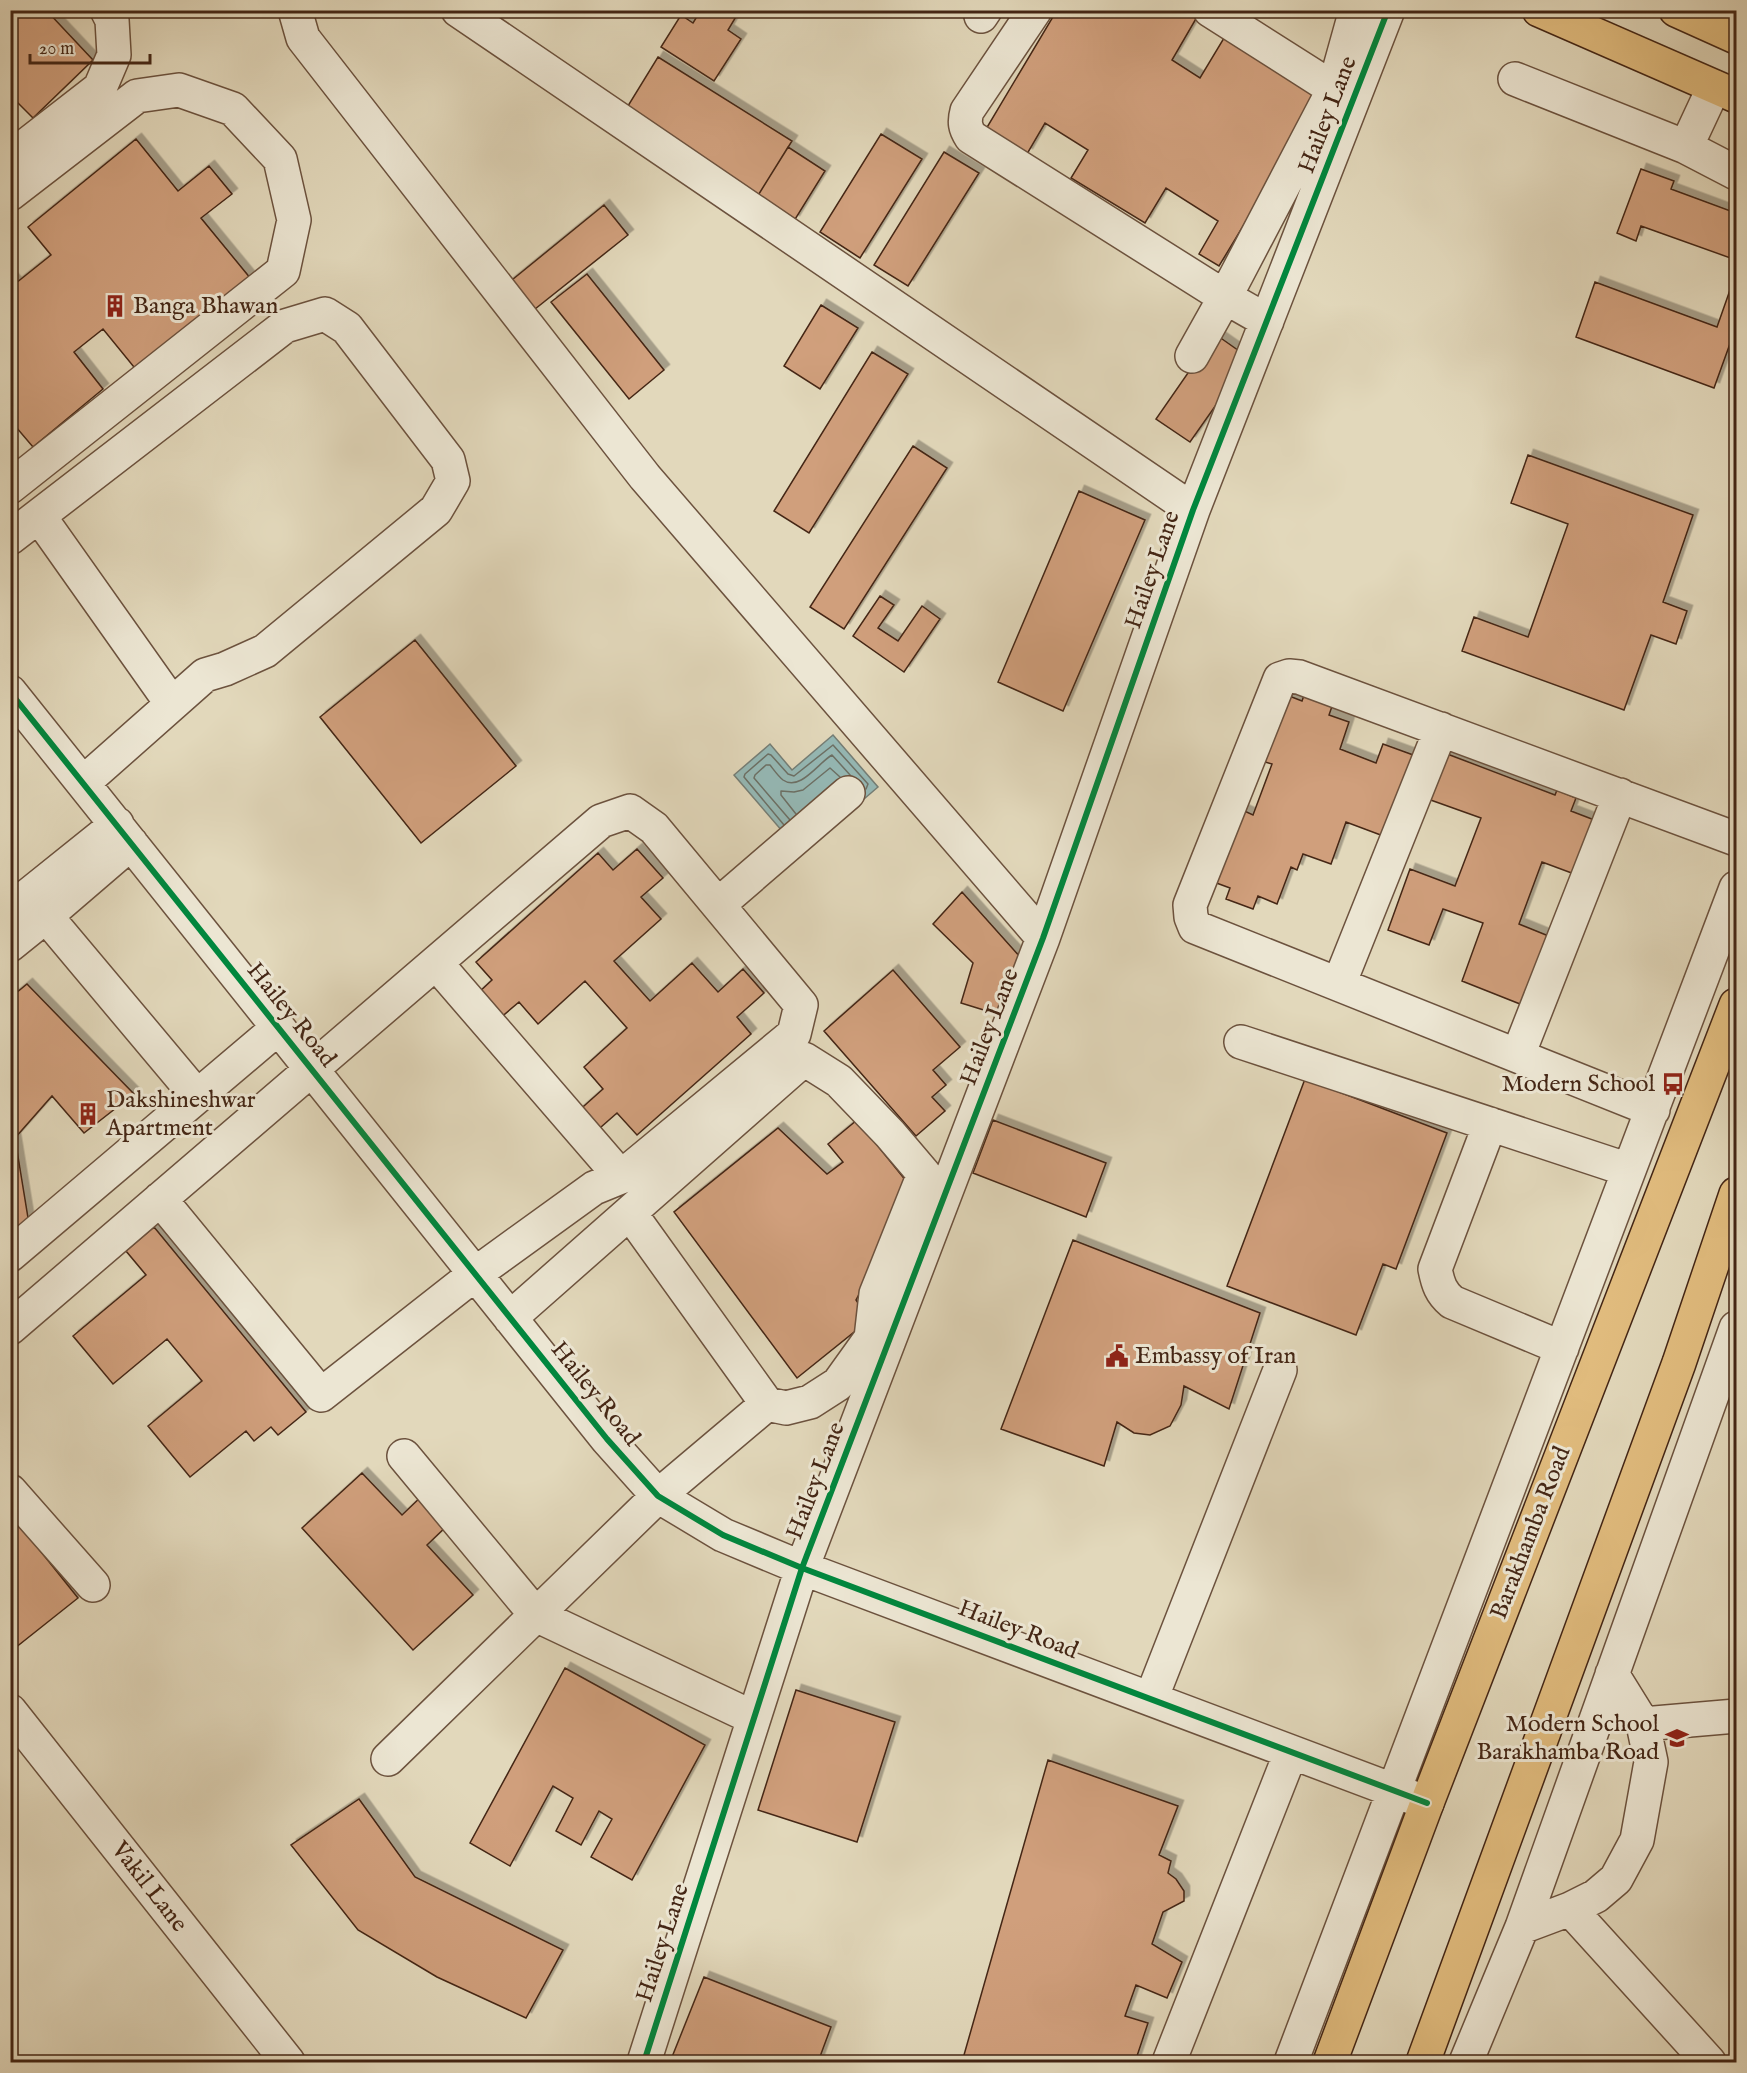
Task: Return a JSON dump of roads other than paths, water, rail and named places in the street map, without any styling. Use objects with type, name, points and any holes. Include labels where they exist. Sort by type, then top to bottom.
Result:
[{"type":"main road","points":[[1539,10],[1725,91]]},
{"type":"main road","points":[[1676,10],[1719,24]]},
{"type":"main road","name":"Barakhamba Road","points":[[1330,2062],[1427,1803],[1737,1005]]},
{"type":"main road","points":[[1423,2062],[1679,1363],[1737,1194]]},
{"type":"street","points":[[10,158],[100,88],[114,55],[112,20],[107,10]]},
{"type":"street","points":[[295,10],[303,38],[645,477],[1043,938]]},
{"type":"street","points":[[458,10],[1193,510]]},
{"type":"street","points":[[1035,10],[967,111],[966,129],[971,137],[1267,321]]},
{"type":"street","points":[[1210,10],[1334,89]]},
{"type":"street","points":[[1192,356],[1334,89],[1356,10]]},
{"type":"street","name":"Hailey Lane","points":[[644,2062],[802,1568],[1043,938],[1193,510],[1388,10]]},
{"type":"street","points":[[1515,80],[1686,147],[1737,173]]},
{"type":"street","points":[[10,194],[137,96],[179,90],[233,109],[280,159],[294,220],[283,271],[14,477]]},
{"type":"street","points":[[1686,147],[1725,91]]},
{"type":"street","points":[[10,538],[285,326],[325,314],[347,328],[448,460],[453,481],[436,510],[265,651],[225,669],[205,675],[83,783]]},
{"type":"street","points":[[39,516],[172,704]]},
{"type":"street","points":[[1653,1110],[1195,927],[1190,905],[1280,679],[1289,676],[1299,677],[1737,839]]},
{"type":"street","name":"Hailey Road","points":[[10,692],[607,1439],[658,1496],[723,1535],[802,1568],[1427,1803]]},
{"type":"street","points":[[1339,984],[1441,729]]},
{"type":"street","points":[[718,905],[848,793]]},
{"type":"street","points":[[1518,1055],[1620,795]]},
{"type":"street","points":[[10,1328],[160,1199],[436,963],[601,821],[630,811],[654,828],[801,1005],[794,1034],[621,1177],[594,1188],[475,1274],[321,1395],[160,1199]]},
{"type":"street","points":[[10,909],[124,834]]},
{"type":"street","points":[[10,945],[46,916],[124,834]]},
{"type":"street","points":[[1291,2062],[1737,888]]},
{"type":"street","points":[[46,916],[197,1096]]},
{"type":"street","points":[[436,963],[621,1177]]},
{"type":"street","points":[[10,1255],[278,1028]]},
{"type":"street","points":[[1241,1042],[1629,1170]]},
{"type":"street","points":[[510,1318],[804,1059],[839,1081],[890,1134],[924,1174],[876,1294],[871,1338],[838,1384],[810,1402],[786,1408],[766,1404],[630,1213]]},
{"type":"street","points":[[1490,1124],[1435,1269],[1438,1284],[1444,1295],[1452,1302],[1562,1348]]},
{"type":"street","points":[[1466,2062],[1522,1927],[1737,1328]]},
{"type":"street","points":[[1152,1699],[1280,1370]]},
{"type":"street","points":[[388,1759],[658,1496],[766,1404]]},
{"type":"street","points":[[404,1456],[536,1615],[754,1718]]},
{"type":"street","points":[[10,1491],[93,1585]]},
{"type":"street","points":[[1522,1927],[1570,1909],[1596,1896],[1616,1879],[1637,1840],[1651,1762],[1642,1724],[1612,1674]]},
{"type":"street","name":"Vakil Lane","points":[[10,1711],[288,2062]]},
{"type":"street","points":[[1642,1724],[1737,1716]]},
{"type":"street","points":[[1169,2062],[1291,1752]]},
{"type":"street","points":[[1510,1823],[1554,1836]]},
{"type":"street","points":[[1570,1909],[1709,2062]]},
{"type":"water","points":[[833,735],[878,787],[801,853],[734,775],[770,744],[792,770]]},
{"type":"place","name":"Banga Bhawan","points":[[115,306]]},
{"type":"place","name":"Modern School","points":[[1673,1084]]},
{"type":"place","name":"Dakshineshwar Apartment","points":[[88,1114]]},
{"type":"place","name":"Embassy of Iran","points":[[1117,1356]]},
{"type":"place","name":"Modern School Barakhamba Road","points":[[1677,1738]]}]
